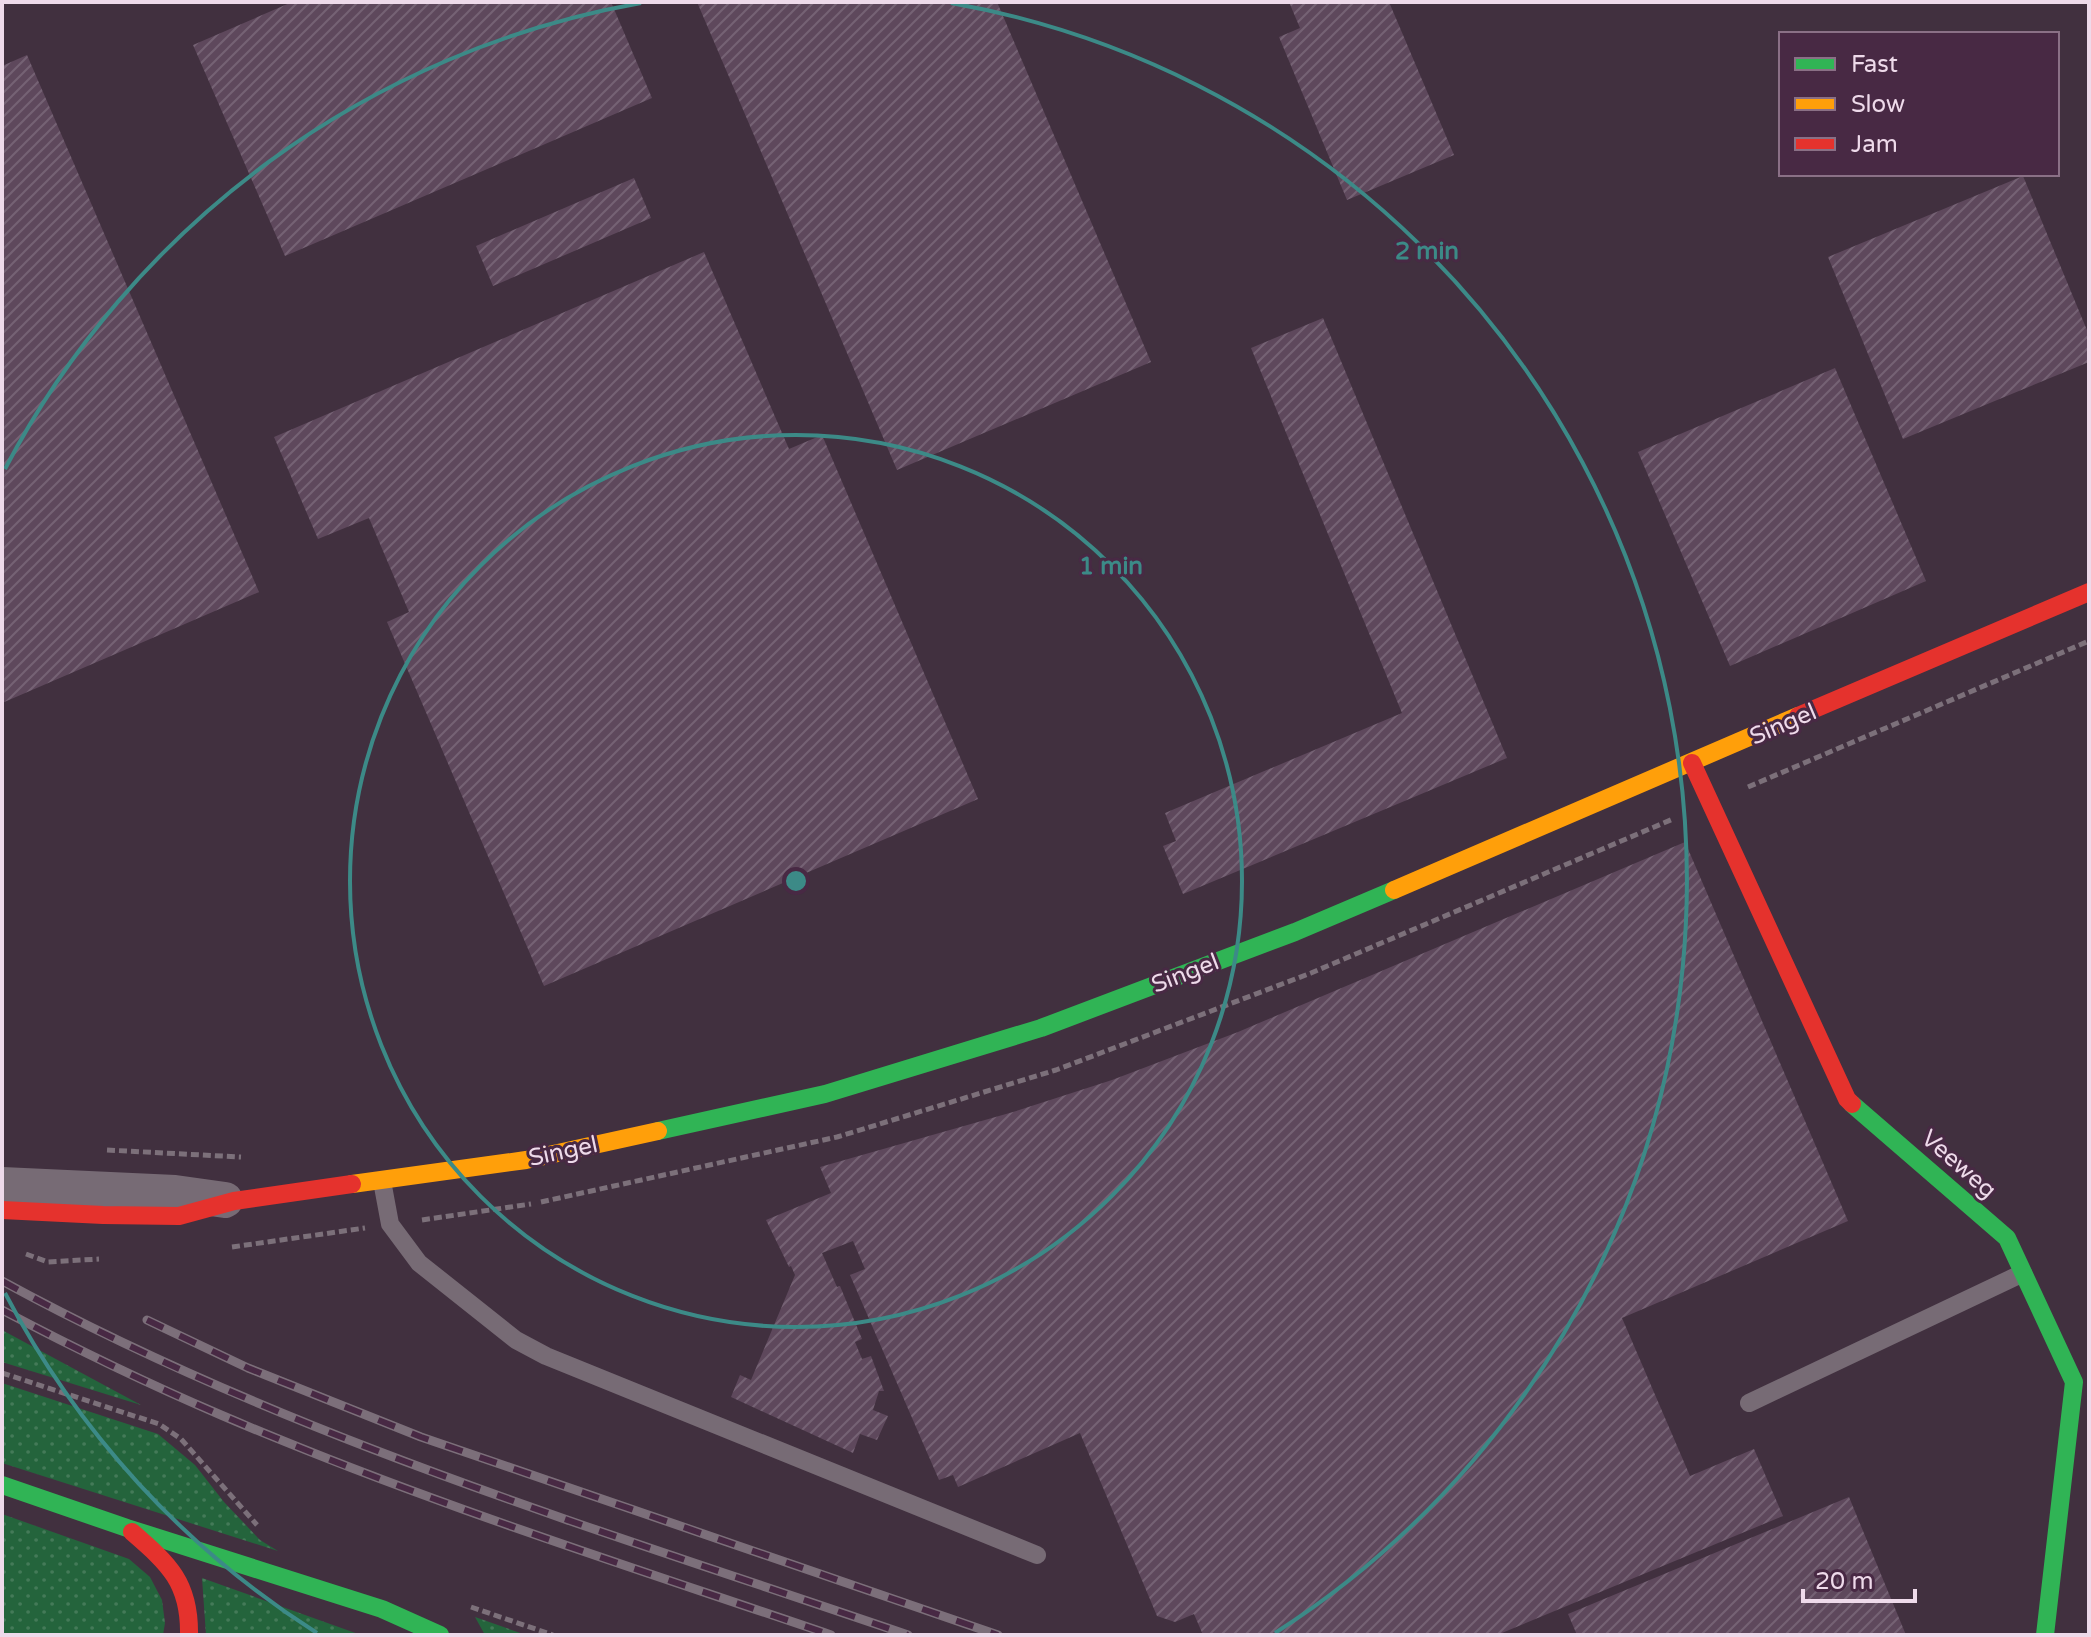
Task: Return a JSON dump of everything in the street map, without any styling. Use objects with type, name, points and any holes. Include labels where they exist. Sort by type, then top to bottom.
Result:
[{"type":"main road","name":"Singel","points":[[2,1210],[179,1216],[234,1201],[526,1160],[825,1094],[1041,1028],[1295,932],[2089,592]]},
{"type":"main road","name":"Veeweg","points":[[1692,763],[1847,1099],[2007,1238],[2074,1382],[2045,1635]]},
{"type":"main road","points":[[2,1485],[382,1609],[440,1635]]},
{"type":"main road","points":[[127,1528],[168,1564],[185,1591],[191,1618],[189,1635]]},
{"type":"street","name":"Singel","points":[[2,1185],[175,1193],[234,1201]]},
{"type":"lane","points":[[382,1181],[390,1224],[419,1263],[516,1340],[546,1356],[1037,1555]]},
{"type":"lane","points":[[1749,1403],[2023,1273]]},
{"type":"lane","points":[[2069,1429],[2089,1430]]},
{"type":"path","points":[[1710,804],[2089,641]]},
{"type":"path","points":[[2,1373],[159,1424],[181,1439],[260,1528]]},
{"type":"path","points":[[465,1605],[553,1635]]},
{"type":"green space","points":[[2,1330],[141,1405],[2,1362]]},
{"type":"green space","points":[[2,1383],[158,1434],[195,1465],[260,1540],[278,1551],[2,1463]]},
{"type":"green space","points":[[2,1514],[129,1559],[150,1577],[162,1600],[163,1635],[2,1635]]},
{"type":"green space","points":[[202,1578],[361,1635],[206,1635]]},
{"type":"green space","points":[[475,1617],[526,1635],[485,1635]]},
{"type":"building","points":[[292,2],[611,2],[652,98],[285,256],[193,45]]},
{"type":"building","points":[[697,2],[997,2],[1151,362],[897,470]]},
{"type":"building","points":[[1289,2],[1389,2],[1454,155],[1347,200],[1279,37],[1300,28]]},
{"type":"building","points":[[27,55],[259,592],[2,703],[2,66]]},
{"type":"building","points":[[2023,176],[2089,335],[2089,362],[1903,439],[1828,257]]},
{"type":"building","points":[[634,178],[651,218],[493,286],[476,246]]},
{"type":"building","points":[[704,252],[789,449],[822,435],[978,799],[544,986],[387,622],[409,612],[369,518],[318,539],[274,437]]},
{"type":"building","points":[[1323,318],[1507,758],[1183,894],[1163,846],[1176,841],[1165,813],[1402,713],[1251,348]]},
{"type":"building","points":[[1835,368],[1926,581],[1730,666],[1638,452]]},
{"type":"building","points":[[1685,842],[1848,1221],[1622,1318],[1690,1476],[1754,1449],[1783,1516],[1497,1635],[1203,1635],[1194,1614],[1175,1622],[1157,1616],[1080,1433],[958,1487],[953,1475],[939,1480],[850,1275],[865,1269],[853,1241],[822,1253],[837,1287],[840,1286],[862,1339],[855,1342],[862,1359],[871,1356],[884,1391],[879,1391],[873,1410],[888,1416],[877,1440],[860,1434],[853,1453],[731,1397],[740,1375],[751,1380],[795,1275],[766,1220],[831,1193],[820,1167],[1112,1080],[1238,1032]]},
{"type":"building","points":[[1849,1497],[1906,1635],[1577,1635],[1568,1614]]},
{"type":"railway","points":[[2,1281],[110,1337],[333,1434],[562,1518],[908,1635]]},
{"type":"railway","points":[[2,1310],[138,1378],[296,1446],[523,1531],[831,1635]]},
{"type":"railway","points":[[147,1320],[248,1368],[421,1437],[998,1635]]},
{"type":"traffic: fast","points":[[658,1131],[825,1094],[1041,1028],[1295,932],[1394,890]]},
{"type":"traffic: fast","points":[[1852,1104],[2007,1238],[2074,1382],[2045,1635]]},
{"type":"traffic: fast","points":[[2,1485],[382,1609],[440,1635]]},
{"type":"traffic: slow","points":[[1394,890],[1798,716]]},
{"type":"traffic: slow","points":[[352,1184],[526,1160],[658,1131]]},
{"type":"traffic: jam","points":[[1798,716],[2089,592]]},
{"type":"traffic: jam","points":[[1692,763],[1847,1099],[1852,1104]]},
{"type":"traffic: jam","points":[[2,1210],[179,1216],[234,1201],[352,1184]]},
{"type":"traffic: jam","points":[[132,1532],[157,1554],[175,1576],[186,1601],[189,1635]]}]
